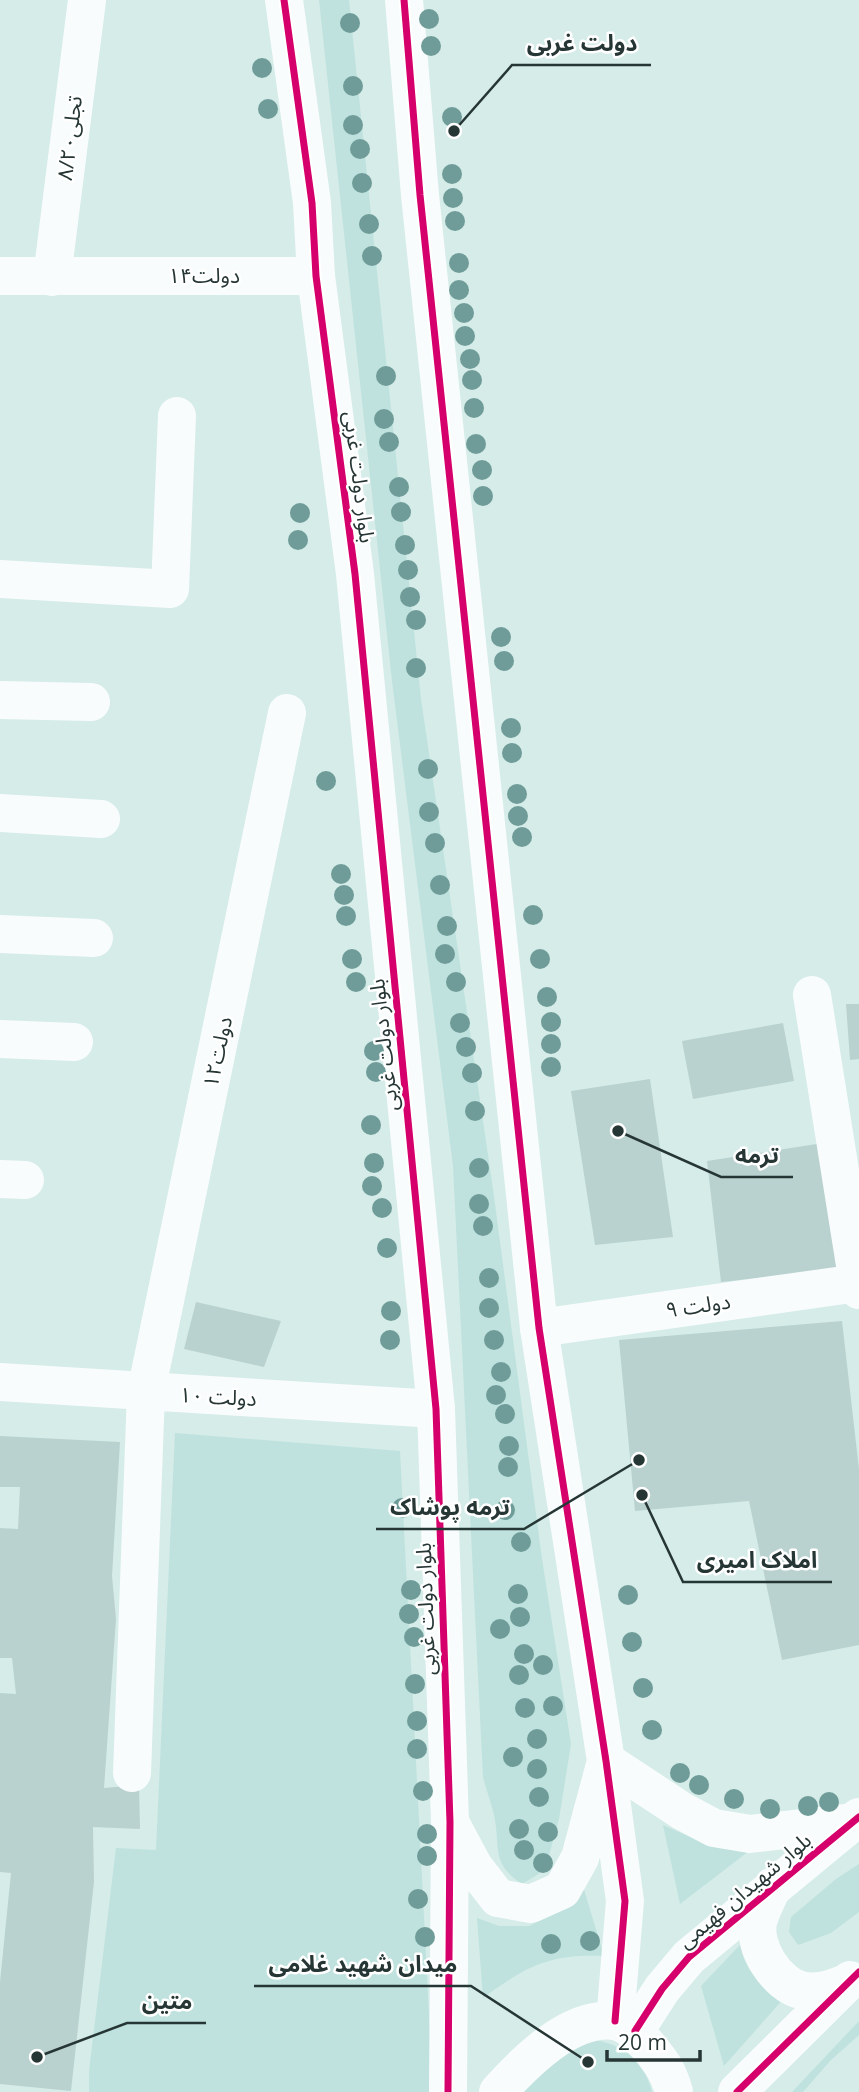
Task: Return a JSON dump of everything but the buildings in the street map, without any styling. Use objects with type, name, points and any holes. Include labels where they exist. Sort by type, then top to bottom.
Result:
[{"type":"main road","name":"تجلی۸/۲۰","points":[[52,277],[86,0]]},
{"type":"main road","name":"بلوار دولت غربی","points":[[284,0],[312,203],[316,276],[355,574],[436,1409],[450,1822],[448,2092]]},
{"type":"main road","points":[[404,0],[420,195],[539,1328],[625,1901],[625,2026]]},
{"type":"main road","name":"۱۴دولت","points":[[0,276],[316,276]]},
{"type":"main road","points":[[0,579],[170,589],[177,416]]},
{"type":"main road","points":[[0,700],[90,702]]},
{"type":"main road","name":"۱۲دولت","points":[[132,1773],[146,1392],[287,713]]},
{"type":"main road","points":[[0,813],[101,818]]},
{"type":"main road","points":[[0,934],[94,938]]},
{"type":"main road","points":[[813,995],[858,1287]]},
{"type":"main road","points":[[0,1039],[74,1042]]},
{"type":"main road","name":"۹ دولت","points":[[539,1328],[858,1287]]},
{"type":"main road","name":"۱۰ دولت","points":[[0,1382],[436,1409]]},
{"type":"main road","points":[[606,1761],[682,1811],[714,1828],[750,1834],[856,1820]]},
{"type":"main road","points":[[450,1822],[474,1867],[498,1898],[531,1904],[562,1890],[580,1858],[606,1761]]},
{"type":"main road","name":"بلوار شهیدان فهیمی","points":[[625,2026],[689,1957],[856,1820]]},
{"type":"main road","points":[[773,1886],[758,1923],[758,1939],[771,1971],[800,1990],[832,1989],[855,1976]]},
{"type":"main road","points":[[737,2092],[855,1976]]},
{"type":"main road","points":[[498,2092],[529,2059],[562,2035],[587,2025],[625,2026],[667,2069],[674,2092]]},
{"type":"shaded area","points":[[319,0],[349,0],[421,699],[493,1189],[542,1559],[571,1744],[559,1819],[545,1870],[522,1884],[505,1869],[501,1861],[494,1815],[483,1777],[453,1166],[392,681]]},
{"type":"shaded area","points":[[175,1433],[400,1451],[433,2092],[89,2092],[89,2071],[116,1848],[156,1850]]},
{"type":"shaded area","points":[[663,1825],[699,1841],[753,1848],[680,1904]]},
{"type":"shaded area","points":[[859,1864],[859,1912],[831,1933],[798,1945],[789,1932],[791,1917],[836,1879]]},
{"type":"shaded area","points":[[579,1873],[604,1956],[568,1957],[539,1964],[483,1998],[477,1918],[499,1926],[530,1926],[558,1908]]},
{"type":"shaded area","points":[[740,1945],[750,1971],[785,1997],[724,2066],[701,1986]]},
{"type":"shaded area","points":[[859,2021],[859,2035],[830,2061],[803,2092],[792,2092]]},
{"type":"shaded area","points":[[589,2039],[612,2045],[629,2055],[643,2070],[652,2092],[518,2092],[526,2076]]},
{"type":"cycle path","points":[[284,0],[312,203],[316,276],[355,574],[436,1409],[450,1822],[448,2092]]},
{"type":"cycle path","points":[[404,0],[420,195],[539,1328],[625,1901],[615,2021]]},
{"type":"cycle path","points":[[635,2031],[662,1989],[689,1957],[859,1817]]},
{"type":"cycle path","points":[[737,2092],[859,1972]]},
{"type":"place","name":"دولت غربی","points":[[454,131]]},
{"type":"place","name":"ترمه","points":[[618,1131]]},
{"type":"place","name":"ترمه پوشاک","points":[[639,1460]]},
{"type":"place","name":"املاک امیری","points":[[642,1495]]},
{"type":"place","name":"متین","points":[[37,2057]]},
{"type":"place","name":"میدان شهید غلامی","points":[[588,2062]]}]
